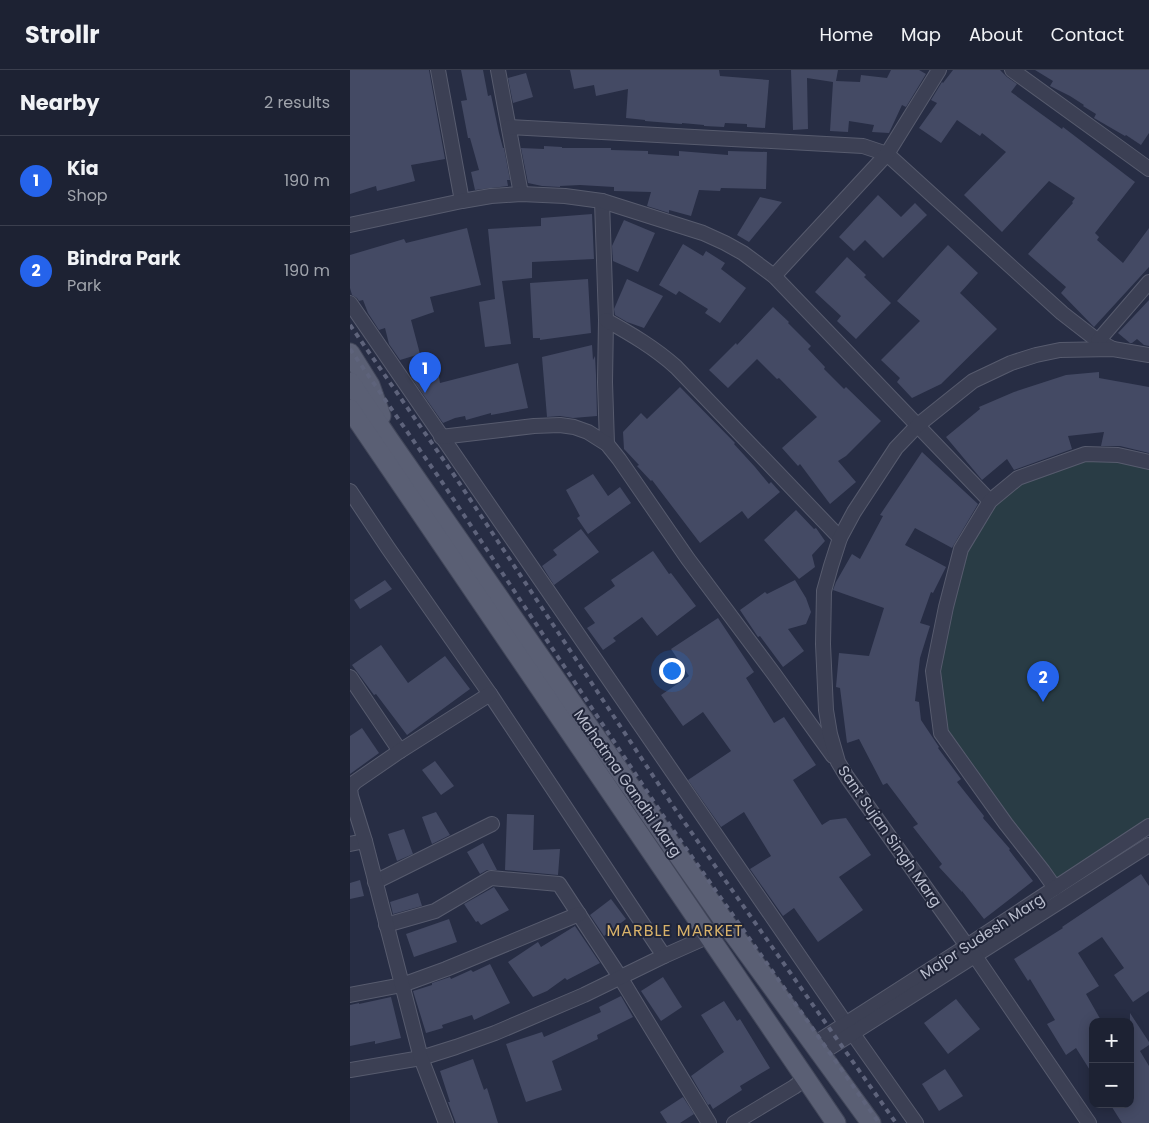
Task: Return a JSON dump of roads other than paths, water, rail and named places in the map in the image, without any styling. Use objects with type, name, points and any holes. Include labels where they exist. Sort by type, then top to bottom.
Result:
[{"type":"main road","name":"Mahatma Gandhi Marg","points":[[350,353],[370,385],[390,441]]},
{"type":"main road","name":"Mahatma Gandhi Marg","points":[[350,382],[724,921],[871,1123]]},
{"type":"main road","name":"Mahatma Gandhi Marg","points":[[350,409],[836,1123]]},
{"type":"main road","name":"Mahatma Gandhi Marg","points":[[350,429],[386,463]]},
{"type":"street","points":[[438,70],[462,201]]},
{"type":"street","points":[[498,70],[521,194]]},
{"type":"street","points":[[774,276],[887,154],[939,70]]},
{"type":"street","points":[[1012,70],[1149,169]]},
{"type":"street","points":[[509,127],[863,146],[887,154],[1062,312],[1098,341],[1113,349]]},
{"type":"street","points":[[350,225],[462,201],[491,196],[521,194],[565,196],[602,202],[703,233],[743,253],[774,276],[990,501]]},
{"type":"street","points":[[602,202],[606,320],[607,444]]},
{"type":"street","points":[[1098,341],[1149,282]]},
{"type":"street","points":[[350,303],[916,1123]]},
{"type":"street","points":[[606,320],[662,354],[676,367],[840,538]]},
{"type":"street","name":"Sant Sujan Singh Marg","points":[[1089,1123],[838,762],[826,710],[823,644],[824,591],[840,538],[854,512],[896,448],[918,425],[973,382],[1011,363],[1060,350],[1113,349],[1149,355]]},
{"type":"street","points":[[441,436],[560,425],[588,432],[607,444],[620,459],[688,559],[838,762]]},
{"type":"street","points":[[1055,888],[1006,824],[941,733],[933,671],[944,616],[961,549],[990,501],[1018,478],[1085,454],[1118,455],[1149,462]]},
{"type":"street","points":[[350,491],[490,694],[664,956]]},
{"type":"street","points":[[350,677],[400,751]]},
{"type":"street","points":[[446,1123],[420,1058],[350,788],[355,782],[400,751],[490,694]]},
{"type":"street","points":[[375,882],[492,824]]},
{"type":"street","name":"Major Sudesh Marg","points":[[971,951],[1055,888],[1149,826]]},
{"type":"street","points":[[350,844],[364,841]]},
{"type":"street","name":"Major Sudesh Marg","points":[[817,1049],[971,951],[1147,850]]},
{"type":"street","points":[[386,925],[435,911],[491,878],[559,884],[620,978],[709,1123]]},
{"type":"street","points":[[350,995],[402,985],[446,969],[579,914]]},
{"type":"street","points":[[350,1070],[420,1058],[495,1033],[584,995],[709,936]]},
{"type":"street","points":[[734,1123],[806,1078]]},
{"type":"railway","points":[[350,325],[454,475],[675,809],[896,1123]]},
{"type":"railway","points":[[350,349],[442,482],[664,817],[879,1123]]},
{"type":"place","name":"Kia","points":[[425,393]]},
{"type":"place","name":"Bindra Park","points":[[1043,702]]},
{"type":"district","name":"MARBLE MARKET","points":[[675,930]]}]
